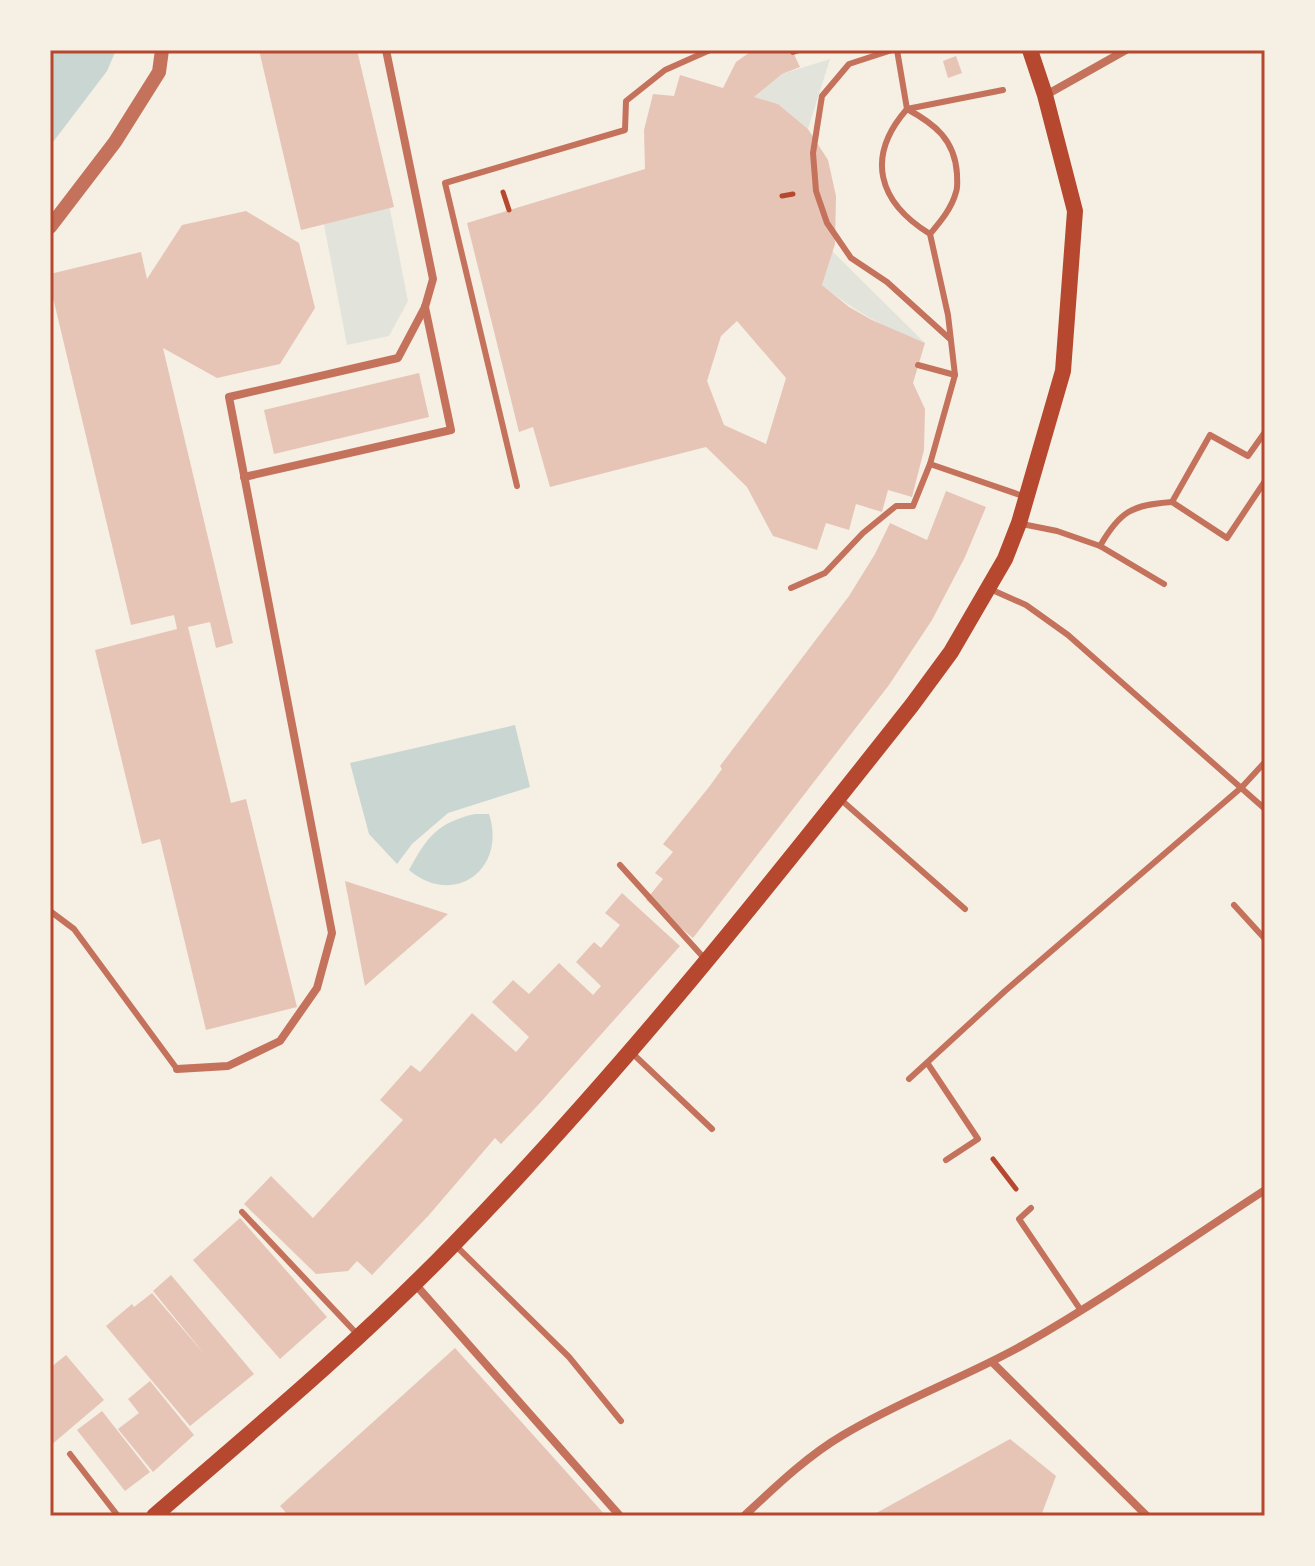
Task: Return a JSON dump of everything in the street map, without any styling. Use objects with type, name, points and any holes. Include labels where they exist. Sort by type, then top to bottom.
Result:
[{"type":"main road","points":[[165,1512],[454,1244],[631,1052],[839,798],[951,652],[990,589],[1019,523],[1063,371],[1075,211],[1030,50]]},
{"type":"street","points":[[50,227],[115,142],[159,72],[162,50]]},
{"type":"street","points":[[177,1069],[228,1066],[280,1041],[317,988],[332,933],[229,397],[398,358],[425,307],[433,279],[386,50]]},
{"type":"street","points":[[1045,95],[1126,50]]},
{"type":"street","points":[[244,477],[451,430],[425,307]]},
{"type":"street","points":[[744,1516],[840,1436],[916,1396],[992,1362],[1265,1190]]},
{"type":"street","points":[[414,1283],[620,1516]]},
{"type":"street","points":[[992,1362],[1147,1516]]},
{"type":"lane","points":[[517,486],[445,183],[625,130],[626,101],[665,70],[710,50]]},
{"type":"lane","points":[[930,234],[946,214],[957,190],[956,163],[946,137],[929,121],[907,109],[895,50],[849,64],[822,96],[813,153],[816,191],[827,223],[851,258],[887,282],[951,339]]},
{"type":"lane","points":[[791,588],[825,573],[863,533],[896,506],[913,506],[930,464],[955,375],[930,234],[911,223],[894,204],[883,179],[882,147],[891,127],[907,109],[1003,90]]},
{"type":"lane","points":[[918,365],[955,375]]},
{"type":"lane","points":[[1172,502],[1210,435],[1248,456],[1265,432]]},
{"type":"lane","points":[[930,464],[1026,497]]},
{"type":"lane","points":[[1100,546],[1120,516],[1137,507],[1172,502],[1227,538],[1265,481]]},
{"type":"lane","points":[[1019,523],[1057,531],[1100,546],[1164,584]]},
{"type":"lane","points":[[990,589],[1026,605],[1068,635],[1265,809]]},
{"type":"lane","points":[[909,1079],[1005,991],[1242,787],[1265,762]]},
{"type":"lane","points":[[839,798],[965,909]]},
{"type":"lane","points":[[620,865],[707,960]]},
{"type":"lane","points":[[1234,905],[1265,939]]},
{"type":"lane","points":[[50,911],[74,929],[177,1069]]},
{"type":"lane","points":[[631,1052],[712,1129]]},
{"type":"lane","points":[[928,1064],[978,1139],[946,1160]]},
{"type":"lane","points":[[1031,1208],[1019,1219],[1080,1309]]},
{"type":"lane","points":[[242,1212],[358,1335]]},
{"type":"lane","points":[[454,1244],[569,1357],[621,1421]]},
{"type":"lane","points":[[70,1454],[118,1516]]},
{"type":"path","points":[[978,1139],[1031,1208]]},
{"type":"shaded area","points":[[50,50],[116,50],[107,71],[50,146]]},
{"type":"shaded area","points":[[830,59],[808,129],[778,104],[754,97],[782,74]]},
{"type":"shaded area","points":[[387,194],[408,301],[389,336],[347,345],[321,209]]},
{"type":"shaded area","points":[[832,251],[925,343],[871,318],[822,285]]},
{"type":"shaded area","points":[[515,725],[530,787],[448,813],[412,844],[397,864],[369,834],[350,763]]},
{"type":"shaded area","points":[[475,814],[489,814],[493,834],[490,851],[473,877],[443,885],[426,881],[409,870],[434,833],[451,822]]},
{"type":"building","points":[[259,50],[357,50],[394,207],[301,230]]},
{"type":"building","points":[[753,50],[792,50],[800,67],[782,74],[754,97],[778,104],[808,129],[828,160],[836,196],[835,244],[822,285],[849,307],[872,320],[925,343],[913,383],[925,409],[924,450],[912,497],[888,490],[882,512],[856,504],[849,530],[826,523],[817,550],[773,536],[747,487],[706,447],[550,487],[533,427],[519,432],[467,223],[645,169],[644,130],[653,94],[674,96],[680,75],[723,88],[736,62]],"holes":[[[737,321],[786,378],[766,444],[724,425],[707,381],[721,336]]]},
{"type":"building","points":[[956,56],[962,73],[948,78],[943,61]]},
{"type":"building","points":[[246,211],[299,243],[315,308],[280,364],[217,378],[163,348],[233,643],[216,648],[210,622],[188,627],[231,803],[246,799],[297,1007],[206,1030],[160,839],[142,844],[95,650],[177,629],[174,615],[131,625],[50,285],[50,274],[141,252],[147,279],[182,225]]},
{"type":"building","points":[[419,373],[429,417],[274,454],[264,410]]},
{"type":"building","points":[[946,491],[986,507],[965,557],[932,620],[889,685],[693,938],[646,900],[663,879],[655,873],[673,852],[663,844],[709,787],[722,769],[720,766],[849,596],[890,523],[927,540]]},
{"type":"building","points":[[345,881],[448,914],[365,986]]},
{"type":"building","points":[[622,893],[680,946],[539,1104],[501,1144],[495,1138],[372,1275],[357,1261],[348,1271],[316,1274],[244,1204],[271,1176],[313,1218],[403,1120],[380,1100],[411,1065],[420,1072],[472,1013],[516,1052],[529,1037],[492,1002],[513,980],[529,994],[559,963],[593,995],[601,986],[576,962],[594,942],[601,948],[620,925],[605,913]]},
{"type":"building","points":[[240,1218],[327,1317],[280,1359],[193,1260]]},
{"type":"building","points":[[171,1275],[254,1374],[190,1426],[106,1326],[132,1304],[134,1307],[152,1293],[206,1356],[153,1291]]},
{"type":"building","points":[[455,1348],[606,1516],[289,1516],[280,1506]]},
{"type":"building","points":[[66,1355],[104,1400],[50,1446],[50,1368]]},
{"type":"building","points":[[150,1381],[194,1435],[153,1472],[118,1429],[139,1413],[128,1399]]},
{"type":"building","points":[[102,1411],[150,1472],[125,1491],[77,1430]]},
{"type":"building","points":[[1010,1439],[1056,1476],[1041,1516],[871,1516]]}]
